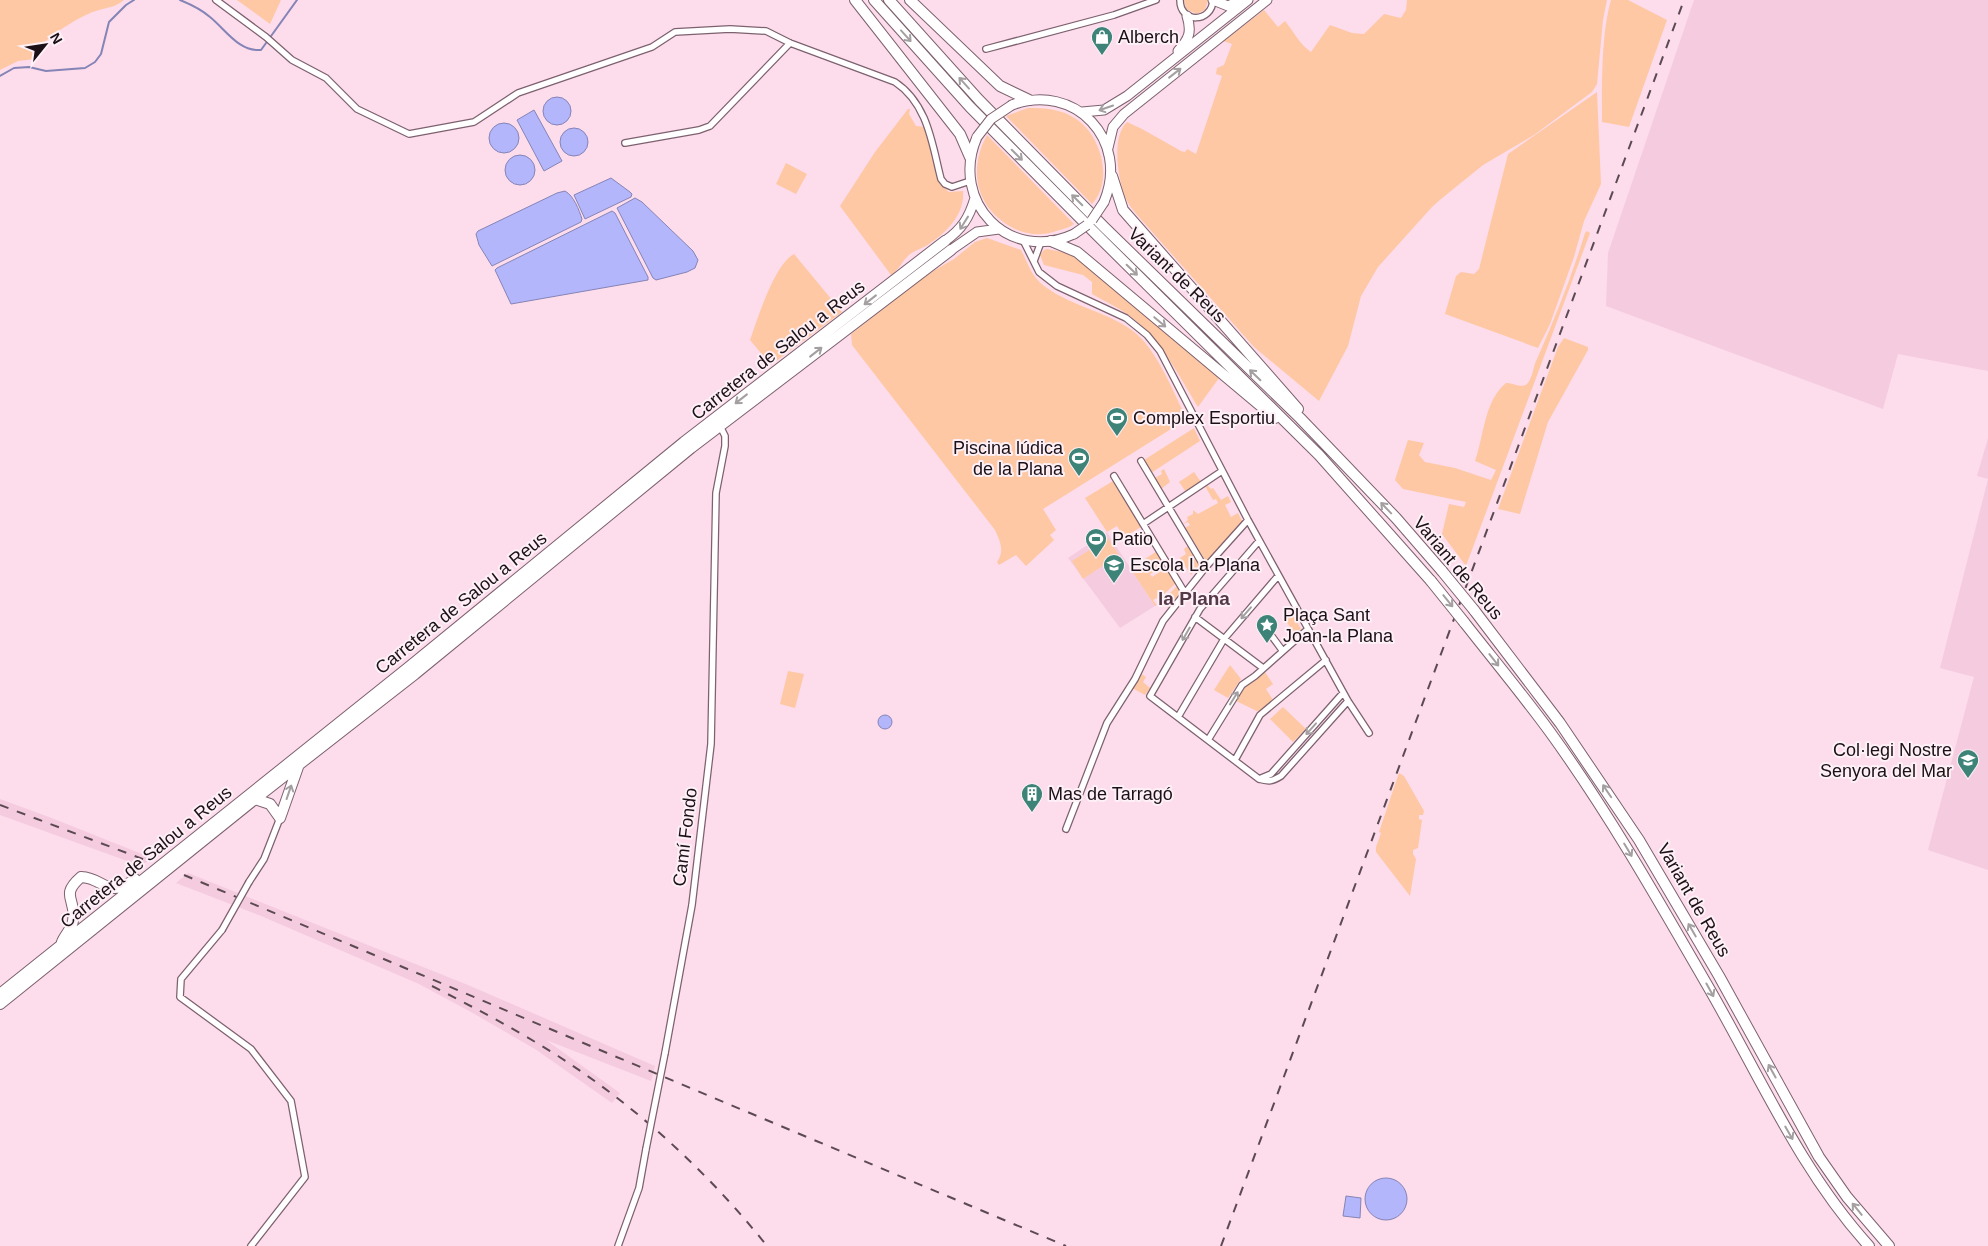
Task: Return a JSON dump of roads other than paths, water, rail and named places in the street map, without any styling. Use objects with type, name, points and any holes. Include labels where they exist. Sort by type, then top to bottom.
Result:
[{"type":"highway","points":[[855,0],[960,134],[970,157]]},
{"type":"highway","name":"Variant de Reus","points":[[874,0],[970,107],[1103,242],[1319,455],[1432,581],[1550,733],[1626,846],[1707,985],[1804,1160],[1838,1209],[1869,1246]]},
{"type":"highway","name":"Variant de Reus","points":[[889,0],[986,107],[1396,518],[1474,610],[1560,723],[1640,840],[1719,976],[1819,1157],[1847,1197],[1889,1246]]},
{"type":"highway","points":[[910,0],[1000,86],[1029,100]]},
{"type":"highway","points":[[1112,176],[1123,210],[1322,434],[1327,447]]},
{"type":"highway","points":[[1046,242],[1077,252],[1282,424],[1310,452],[1319,455]]},
{"type":"highway","points":[[2,999],[160,876],[948,245]]},
{"type":"highway","name":"Carretera de Salou a Reus","points":[[2,999],[60,946],[409,667],[684,442],[948,245]]},
{"type":"highway","points":[[280,818],[298,766]]},
{"type":"highway","points":[[255,799],[270,804],[280,818]]},
{"type":"highway","points":[[60,946],[74,922],[69,893],[72,885],[81,877],[92,878],[103,886],[116,889],[129,884],[227,806],[238,804]]},
{"type":"highway","points":[[1838,1209],[1865,1246]]},
{"type":"highway","points":[[1869,1224],[1895,1246]]},
{"type":"main road","points":[[1213,0],[1228,6],[1241,0]]},
{"type":"main road","points":[[1082,112],[1104,110],[1127,96],[1248,0]]},
{"type":"main road","points":[[1108,148],[1113,127],[1137,103],[1267,0]]},
{"type":"main road","points":[[1160,71],[1189,37],[1188,16]]},
{"type":"main road","points":[[1029,100],[1054,101],[1082,112],[1097,128],[1108,148],[1112,176],[1104,202],[1092,220],[1074,234],[1046,242],[1023,240],[1000,229],[986,216],[975,198],[970,181],[970,157],[977,137],[991,119],[1012,105],[1029,100]]},
{"type":"main road","points":[[948,245],[966,221],[975,198]]},
{"type":"main road","points":[[948,245],[977,232],[1000,229]]},
{"type":"street","points":[[216,0],[266,37],[292,60],[326,78],[357,109],[409,134],[474,122],[518,93],[652,47],[675,32],[730,29],[766,32],[790,43],[895,82],[904,88],[922,111],[927,123],[941,179],[945,184],[952,187],[970,181]]},
{"type":"street","points":[[986,49],[1114,15],[1156,0]]},
{"type":"street","points":[[1180,0],[1183,12],[1188,16],[1197,18],[1205,16],[1210,11],[1213,0]]},
{"type":"street","points":[[625,143],[699,130],[710,126],[790,43]]},
{"type":"street","points":[[1023,240],[1039,272],[1057,286],[1126,318],[1147,335],[1160,351],[1278,576],[1348,701],[1369,734]]},
{"type":"street","points":[[1034,261],[1046,242]]},
{"type":"street","name":"Camí Fondo","points":[[618,1246],[639,1188],[692,905],[711,744],[716,493],[725,446],[725,436],[720,426]]},
{"type":"street","points":[[1141,461],[1205,568]]},
{"type":"street","points":[[1143,524],[1222,471]]},
{"type":"street","points":[[1114,476],[1185,593]]},
{"type":"street","points":[[1066,829],[1107,723],[1135,679],[1162,621],[1205,568],[1248,520]]},
{"type":"street","points":[[1260,541],[1200,609],[1150,696],[1260,778],[1281,776],[1348,701]]},
{"type":"street","points":[[1178,717],[1224,639],[1278,576]]},
{"type":"street","points":[[1195,617],[1263,668]]},
{"type":"street","points":[[1208,740],[1242,685],[1308,629]]},
{"type":"street","points":[[1268,631],[1282,650]]},
{"type":"street","points":[[1235,760],[1260,715],[1326,660]]},
{"type":"street","points":[[1272,778],[1344,693]]},
{"type":"street","points":[[251,1246],[306,1177],[291,1101],[251,1049],[180,997],[181,979],[222,930],[249,882],[264,860],[280,818]]},
{"type":"water","points":[[557,97],[567,101],[571,111],[567,121],[557,125],[547,121],[543,111],[547,101]]},
{"type":"water","points":[[534,110],[562,161],[544,171],[517,120]]},
{"type":"water","points":[[504,123],[515,127],[519,138],[515,149],[504,153],[493,149],[489,138],[493,127]]},
{"type":"water","points":[[574,128],[584,132],[588,142],[584,152],[574,156],[564,152],[560,142],[564,132]]},
{"type":"water","points":[[520,155],[531,159],[535,170],[531,181],[520,185],[509,181],[505,170],[509,159]]},
{"type":"water","points":[[611,178],[630,192],[632,194],[631,197],[585,219],[574,195]]},
{"type":"water","points":[[565,191],[576,204],[582,219],[581,222],[492,266],[479,245],[476,234],[478,231],[557,193]]},
{"type":"water","points":[[635,198],[642,202],[693,251],[698,260],[695,268],[656,280],[653,278],[617,208]]},
{"type":"water","points":[[612,211],[615,213],[648,280],[511,304],[495,270],[497,268]]},
{"type":"water","points":[[882,715],[888,715],[892,722],[888,729],[882,729],[878,725],[878,719]]},
{"type":"water","points":[[1390,1178],[1398,1181],[1404,1187],[1407,1199],[1404,1211],[1398,1217],[1382,1220],[1374,1217],[1368,1211],[1365,1195],[1368,1187],[1374,1181]]},
{"type":"water","points":[[1346,1196],[1361,1198],[1360,1218],[1343,1216]]},
{"type":"waterway","points":[[0,76],[14,68],[29,67],[46,71],[85,68],[95,62],[101,54],[109,22],[126,5],[134,0]]},
{"type":"waterway","points":[[180,0],[207,14],[239,44],[253,50],[261,50],[297,0]]},
{"type":"railway","points":[[1221,1246],[1684,0]]},
{"type":"railway","points":[[0,805],[148,861]]},
{"type":"railway","points":[[184,875],[1066,1246]]},
{"type":"railway","points":[[432,986],[543,1046],[616,1097],[670,1142],[696,1167],[721,1192],[767,1246]]},
{"type":"place","name":"Alberch","points":[[1102,56]]},
{"type":"place","name":"Complex Esportiu","points":[[1117,437]]},
{"type":"place","name":"Piscina lúdica de la Plana","points":[[1079,477]]},
{"type":"place","name":"Patio","points":[[1096,558]]},
{"type":"place","name":"Escola La Plana","points":[[1114,584]]},
{"type":"place","name":"Plaça Sant Joan-la Plana","points":[[1267,644]]},
{"type":"place","name":"Col·legi Nostre Senyora del Mar","points":[[1968,779]]},
{"type":"place","name":"Mas de Tarragó","points":[[1032,813]]},
{"type":"district","name":"la Plana","points":[[1194,598]]}]
